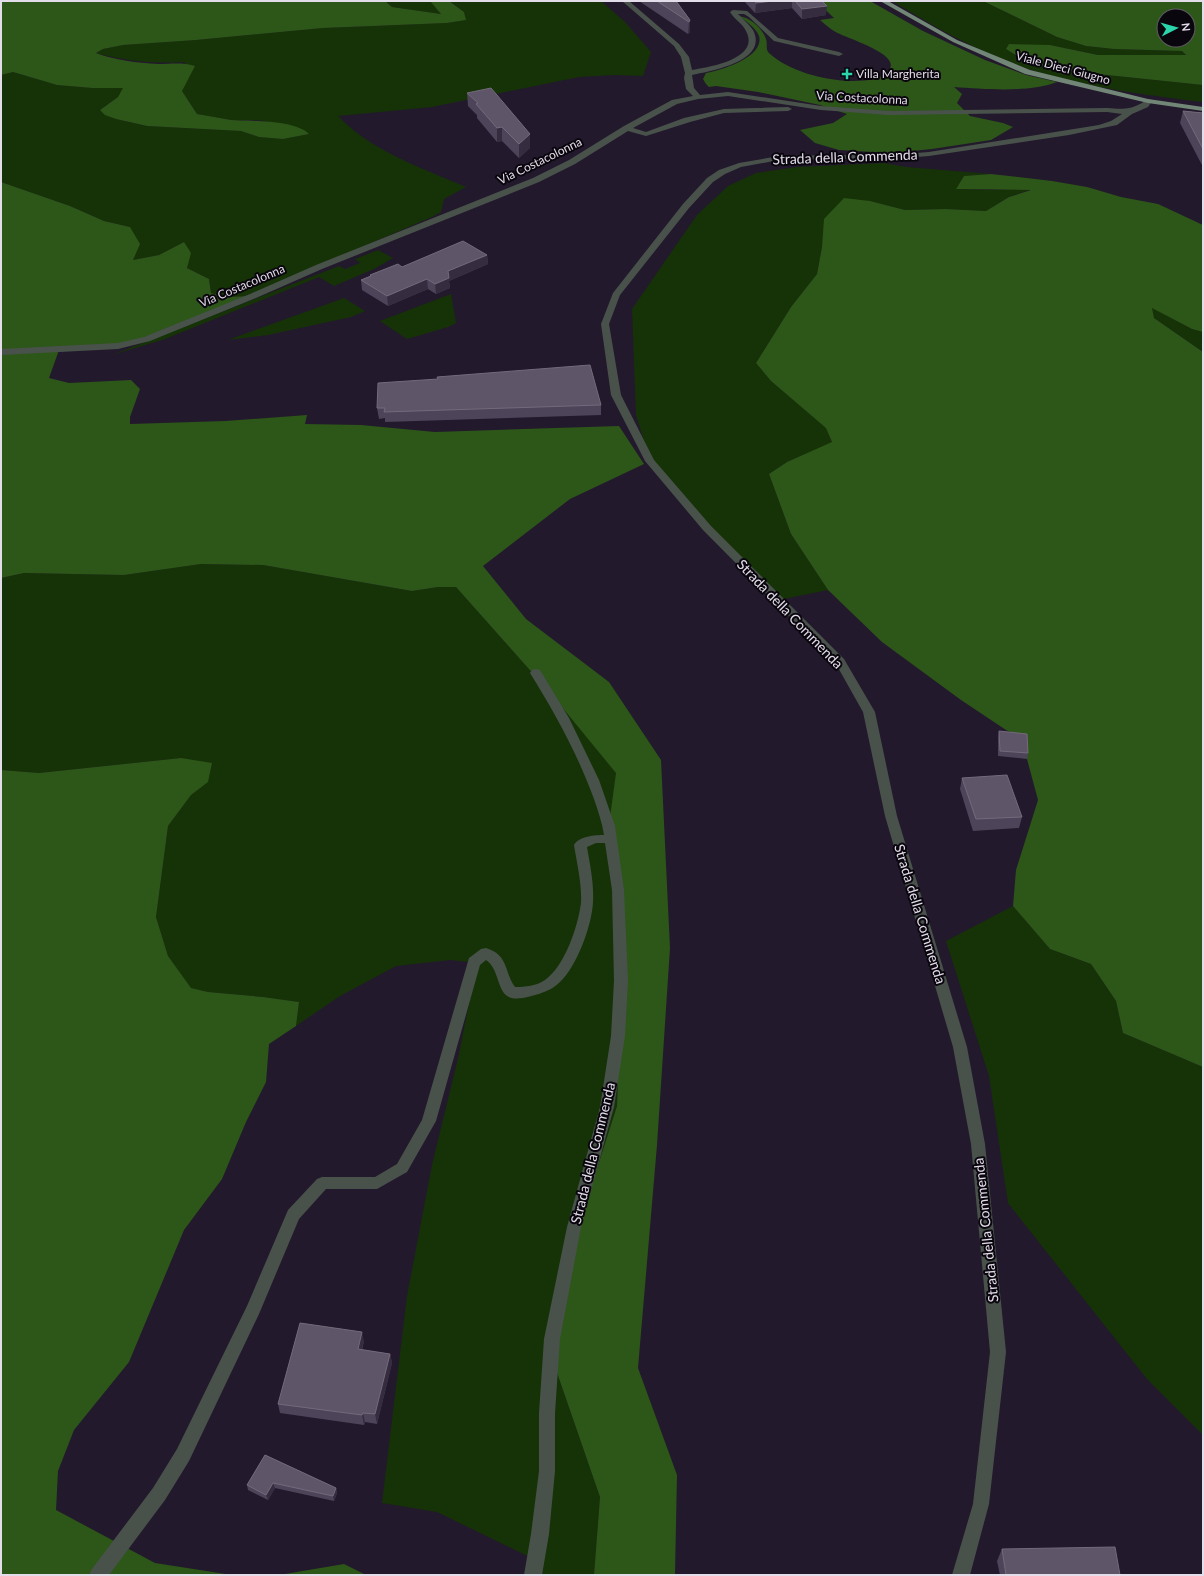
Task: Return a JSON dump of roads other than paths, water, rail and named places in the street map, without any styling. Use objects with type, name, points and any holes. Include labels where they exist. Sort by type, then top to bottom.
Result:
[{"type":"main road","name":"Viale Dieci Giugno","points":[[883,1],[954,40],[992,58],[1028,72],[1148,101],[1203,109]]},
{"type":"street","points":[[625,1],[677,45],[685,57],[689,73],[688,78],[690,89],[698,97]]},
{"type":"street","points":[[689,73],[704,71],[735,62],[748,52],[752,40],[749,30],[733,12],[745,12],[776,40],[839,54]]},
{"type":"street","name":"Via Costacolonna","points":[[1,352],[118,346],[147,339],[253,296],[319,267],[536,180],[572,162],[627,128],[675,102],[698,97],[728,94],[821,108],[889,113],[1107,110],[1129,112]]},
{"type":"street","name":"Strada della Commenda","points":[[961,1575],[981,1504],[998,1352],[978,1144],[960,1046],[891,816],[868,712],[840,662],[707,528],[650,461],[616,395],[605,324],[616,295],[677,218],[710,180],[740,165],[779,158],[904,156],[929,154],[1100,127],[1114,123],[1129,112],[1145,105],[1148,101]]},
{"type":"street","points":[[627,128],[646,134],[687,120],[724,111],[821,108]]},
{"type":"street","name":"Strada della Commenda","points":[[533,1575],[540,1534],[547,1471],[552,1339],[574,1227],[607,1107],[618,1036],[621,981],[618,897],[609,826],[593,780],[563,718],[536,673]]},
{"type":"street","points":[[98,1575],[158,1494],[183,1455],[254,1309],[293,1215],[322,1183],[377,1183],[402,1168],[429,1121],[474,962],[486,953],[495,958],[503,970],[506,985],[512,993],[532,992],[551,983],[564,969],[575,946],[587,904],[586,882],[580,845],[595,839],[611,839]]},
{"type":"place","name":"Villa Margherita","points":[[847,74]]}]
